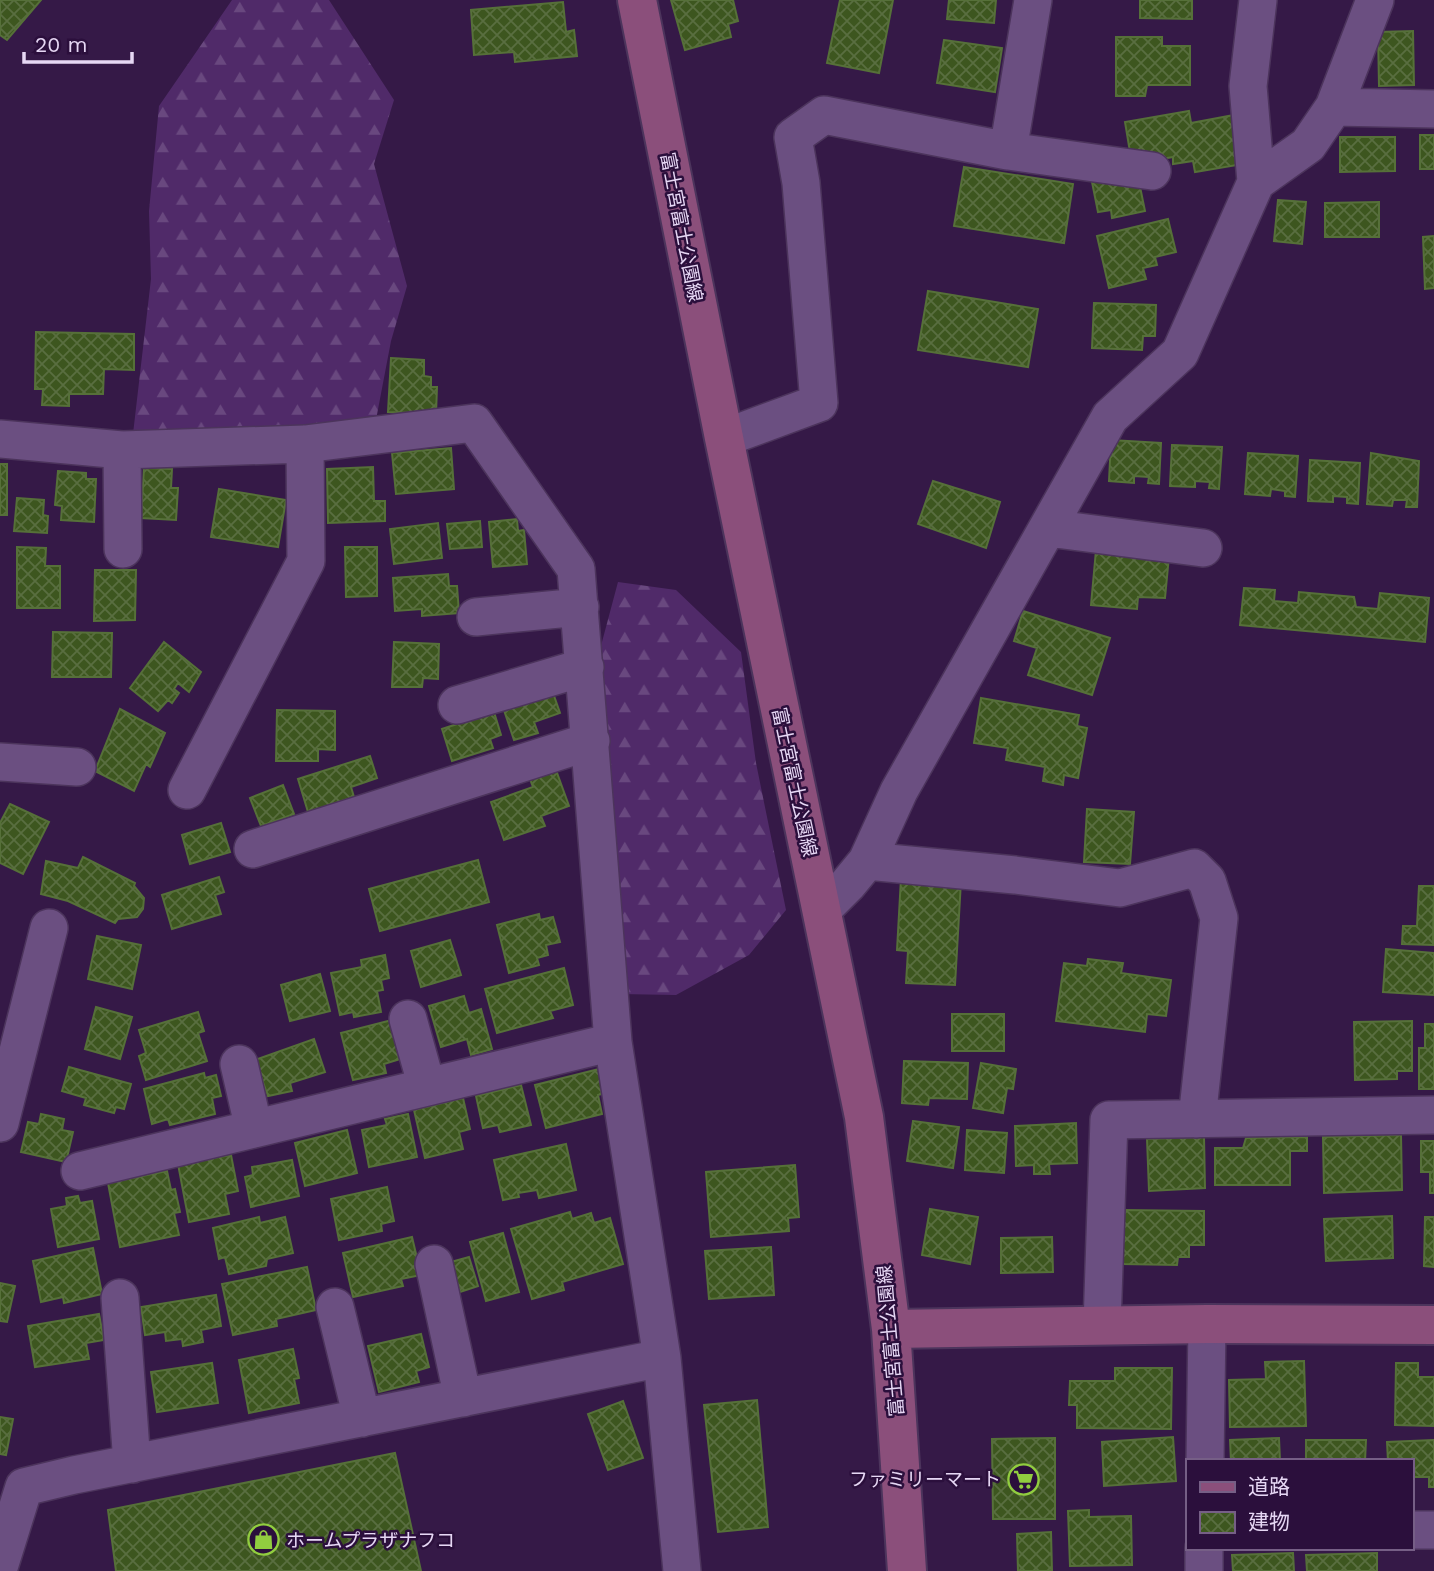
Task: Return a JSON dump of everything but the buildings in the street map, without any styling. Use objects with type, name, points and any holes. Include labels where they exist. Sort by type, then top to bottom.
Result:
[{"type":"main road","name":"富士宮富士公園線","points":[[636,0],[864,1117],[891,1329],[907,1571]]},
{"type":"main road","points":[[891,1329],[1207,1324],[1434,1325]]},
{"type":"street","points":[[1008,151],[1033,0]]},
{"type":"street","points":[[822,910],[867,861],[899,791],[1110,416],[1180,353],[1256,182],[1248,86],[1258,0]]},
{"type":"street","points":[[1256,182],[1308,145],[1334,107],[1375,0]]},
{"type":"street","points":[[1334,107],[1434,108]]},
{"type":"street","points":[[724,438],[819,403],[801,183],[793,137],[824,115],[1008,151],[1152,171]]},
{"type":"street","points":[[0,439],[122,450],[305,444],[474,424],[576,569],[613,1042],[662,1358],[682,1571]]},
{"type":"street","points":[[187,790],[306,561],[305,444]]},
{"type":"street","points":[[122,450],[123,549]]},
{"type":"street","points":[[1048,528],[1203,548]]},
{"type":"street","points":[[477,617],[580,607]]},
{"type":"street","points":[[457,705],[585,667]]},
{"type":"street","points":[[253,849],[591,741]]},
{"type":"street","points":[[0,762],[77,767]]},
{"type":"street","points":[[867,861],[1119,888],[1194,868],[1207,881],[1219,918],[1197,1118]]},
{"type":"street","points":[[0,1123],[49,928]]},
{"type":"street","points":[[408,1019],[427,1087]]},
{"type":"street","points":[[80,1171],[613,1042]]},
{"type":"street","points":[[239,1065],[254,1129]]},
{"type":"street","points":[[1102,1325],[1109,1120],[1434,1115]]},
{"type":"street","points":[[434,1264],[463,1398]]},
{"type":"street","points":[[120,1298],[132,1464]]},
{"type":"street","points":[[335,1307],[362,1418]]},
{"type":"street","points":[[1205,1459],[1207,1324]]},
{"type":"street","points":[[0,1564],[12,1484],[132,1464],[662,1358]]},
{"type":"street","points":[[1413,1530],[1434,1530]]},
{"type":"street","points":[[1204,1550],[1204,1571]]},
{"type":"green space","points":[[232,0],[329,0],[394,100],[374,164],[407,286],[391,341],[375,425],[133,434],[151,279],[149,211],[159,106]]},
{"type":"green space","points":[[618,582],[676,590],[741,652],[756,763],[786,910],[749,955],[676,995],[620,994],[600,676],[602,642]]},
{"type":"place","name":"ファミリーマート","points":[[1024,1479]]},
{"type":"place","name":"ホームプラザナフコ","points":[[263,1540]]}]
